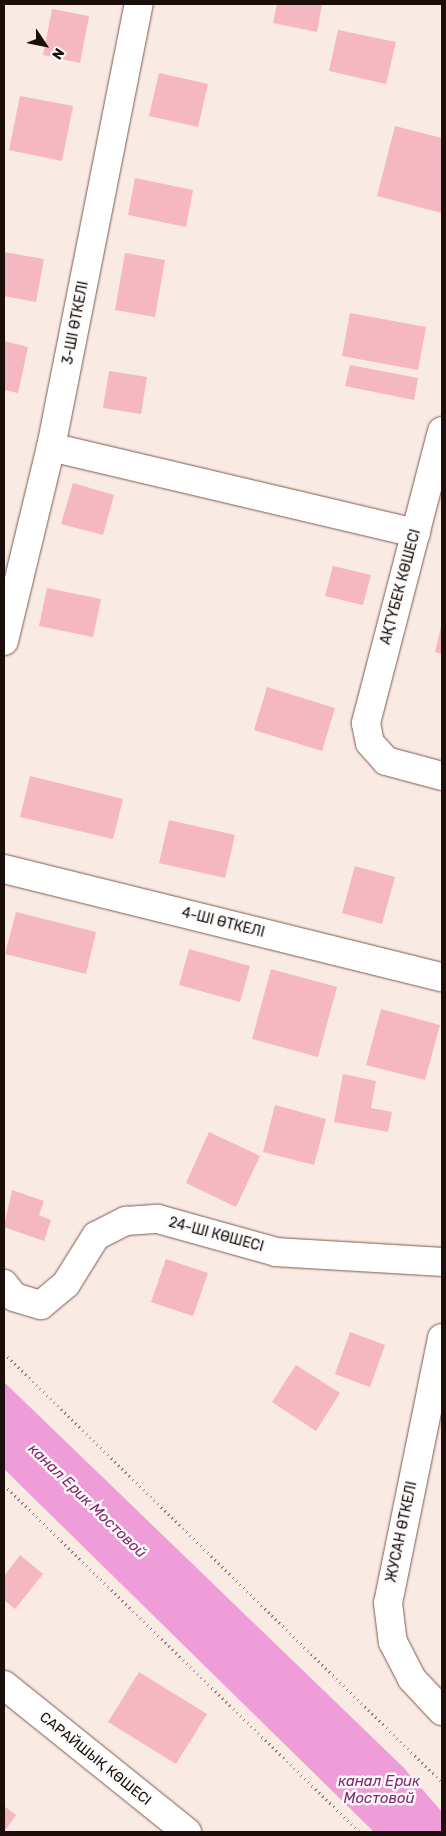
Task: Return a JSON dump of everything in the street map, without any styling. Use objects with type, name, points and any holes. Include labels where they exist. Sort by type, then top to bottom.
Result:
[{"type":"street","name":"3-ШI ӨТКЕЛI","points":[[4,641],[51,447],[139,4]]},
{"type":"street","name":"АҚТҮБЕК КӨШЕСI","points":[[442,431],[366,723],[370,744],[386,761],[442,776]]},
{"type":"street","points":[[51,447],[416,533]]},
{"type":"street","name":"4-ШI ӨТКЕЛI","points":[[4,869],[442,977]]},
{"type":"street","name":"24-ШІ КӨШЕСI","points":[[4,1284],[14,1297],[41,1305],[66,1284],[96,1236],[126,1221],[158,1219],[276,1252],[442,1262]]},
{"type":"street","name":"ЖУСАН ӨТКЕЛІ","points":[[442,1338],[388,1603],[393,1642],[412,1679],[442,1711]]},
{"type":"street","name":"САРАЙШЫҚ КӨШЕСІ","points":[[4,1685],[187,1832]]},
{"type":"path","points":[[4,1353],[442,1782]]},
{"type":"path","points":[[4,1486],[359,1832]]},
{"type":"water","name":"канал Ерик Мостовой","points":[[4,1382],[403,1767],[442,1812],[442,1832],[374,1832],[4,1469]]},
{"type":"building","points":[[277,4],[322,4],[317,32],[273,23]]},
{"type":"building","points":[[52,9],[89,16],[80,63],[43,55]]},
{"type":"building","points":[[338,30],[396,42],[386,84],[329,71]]},
{"type":"building","points":[[159,73],[208,84],[198,127],[149,116]]},
{"type":"building","points":[[20,96],[73,106],[62,161],[9,150]]},
{"type":"building","points":[[395,126],[442,138],[442,213],[377,196]]},
{"type":"building","points":[[135,178],[193,190],[186,227],[128,215]]},
{"type":"building","points":[[4,252],[44,259],[36,302],[4,296]]},
{"type":"building","points":[[125,253],[165,260],[155,317],[115,310]]},
{"type":"building","points":[[350,313],[426,327],[418,370],[342,356]]},
{"type":"building","points":[[4,341],[28,347],[18,393],[4,390]]},
{"type":"building","points":[[350,365],[418,378],[414,400],[345,386]]},
{"type":"building","points":[[109,371],[147,377],[141,414],[103,408]]},
{"type":"building","points":[[73,483],[114,495],[103,535],[61,524]]},
{"type":"building","points":[[333,566],[371,575],[363,605],[325,596]]},
{"type":"building","points":[[47,588],[101,599],[93,637],[39,626]]},
{"type":"building","points":[[442,623],[442,654],[435,652]]},
{"type":"building","points":[[267,687],[335,708],[322,751],[254,730]]},
{"type":"building","points":[[30,776],[123,799],[113,839],[20,817]]},
{"type":"building","points":[[169,820],[235,835],[225,878],[159,863]]},
{"type":"building","points":[[355,866],[395,877],[382,924],[342,913]]},
{"type":"building","points":[[16,912],[96,932],[86,974],[5,954]]},
{"type":"building","points":[[189,949],[250,966],[240,1002],[179,985]]},
{"type":"building","points":[[271,969],[337,987],[318,1057],[252,1039]]},
{"type":"building","points":[[381,1009],[440,1025],[425,1080],[366,1065]]},
{"type":"building","points":[[343,1074],[376,1081],[371,1108],[392,1112],[388,1132],[334,1122]]},
{"type":"building","points":[[275,1105],[326,1119],[314,1165],[263,1152]]},
{"type":"building","points":[[209,1132],[260,1156],[236,1207],[186,1183]]},
{"type":"building","points":[[12,1190],[44,1201],[39,1215],[51,1220],[44,1241],[4,1227]]},
{"type":"building","points":[[166,1259],[208,1273],[193,1316],[151,1302]]},
{"type":"building","points":[[350,1332],[385,1345],[370,1387],[335,1374]]},
{"type":"building","points":[[296,1365],[340,1393],[316,1431],[272,1402]]},
{"type":"building","points":[[20,1555],[43,1574],[15,1609],[4,1600],[4,1576]]},
{"type":"building","points":[[139,1672],[207,1714],[176,1764],[108,1722]]},
{"type":"building","points":[[4,1806],[16,1815],[4,1832]]}]
